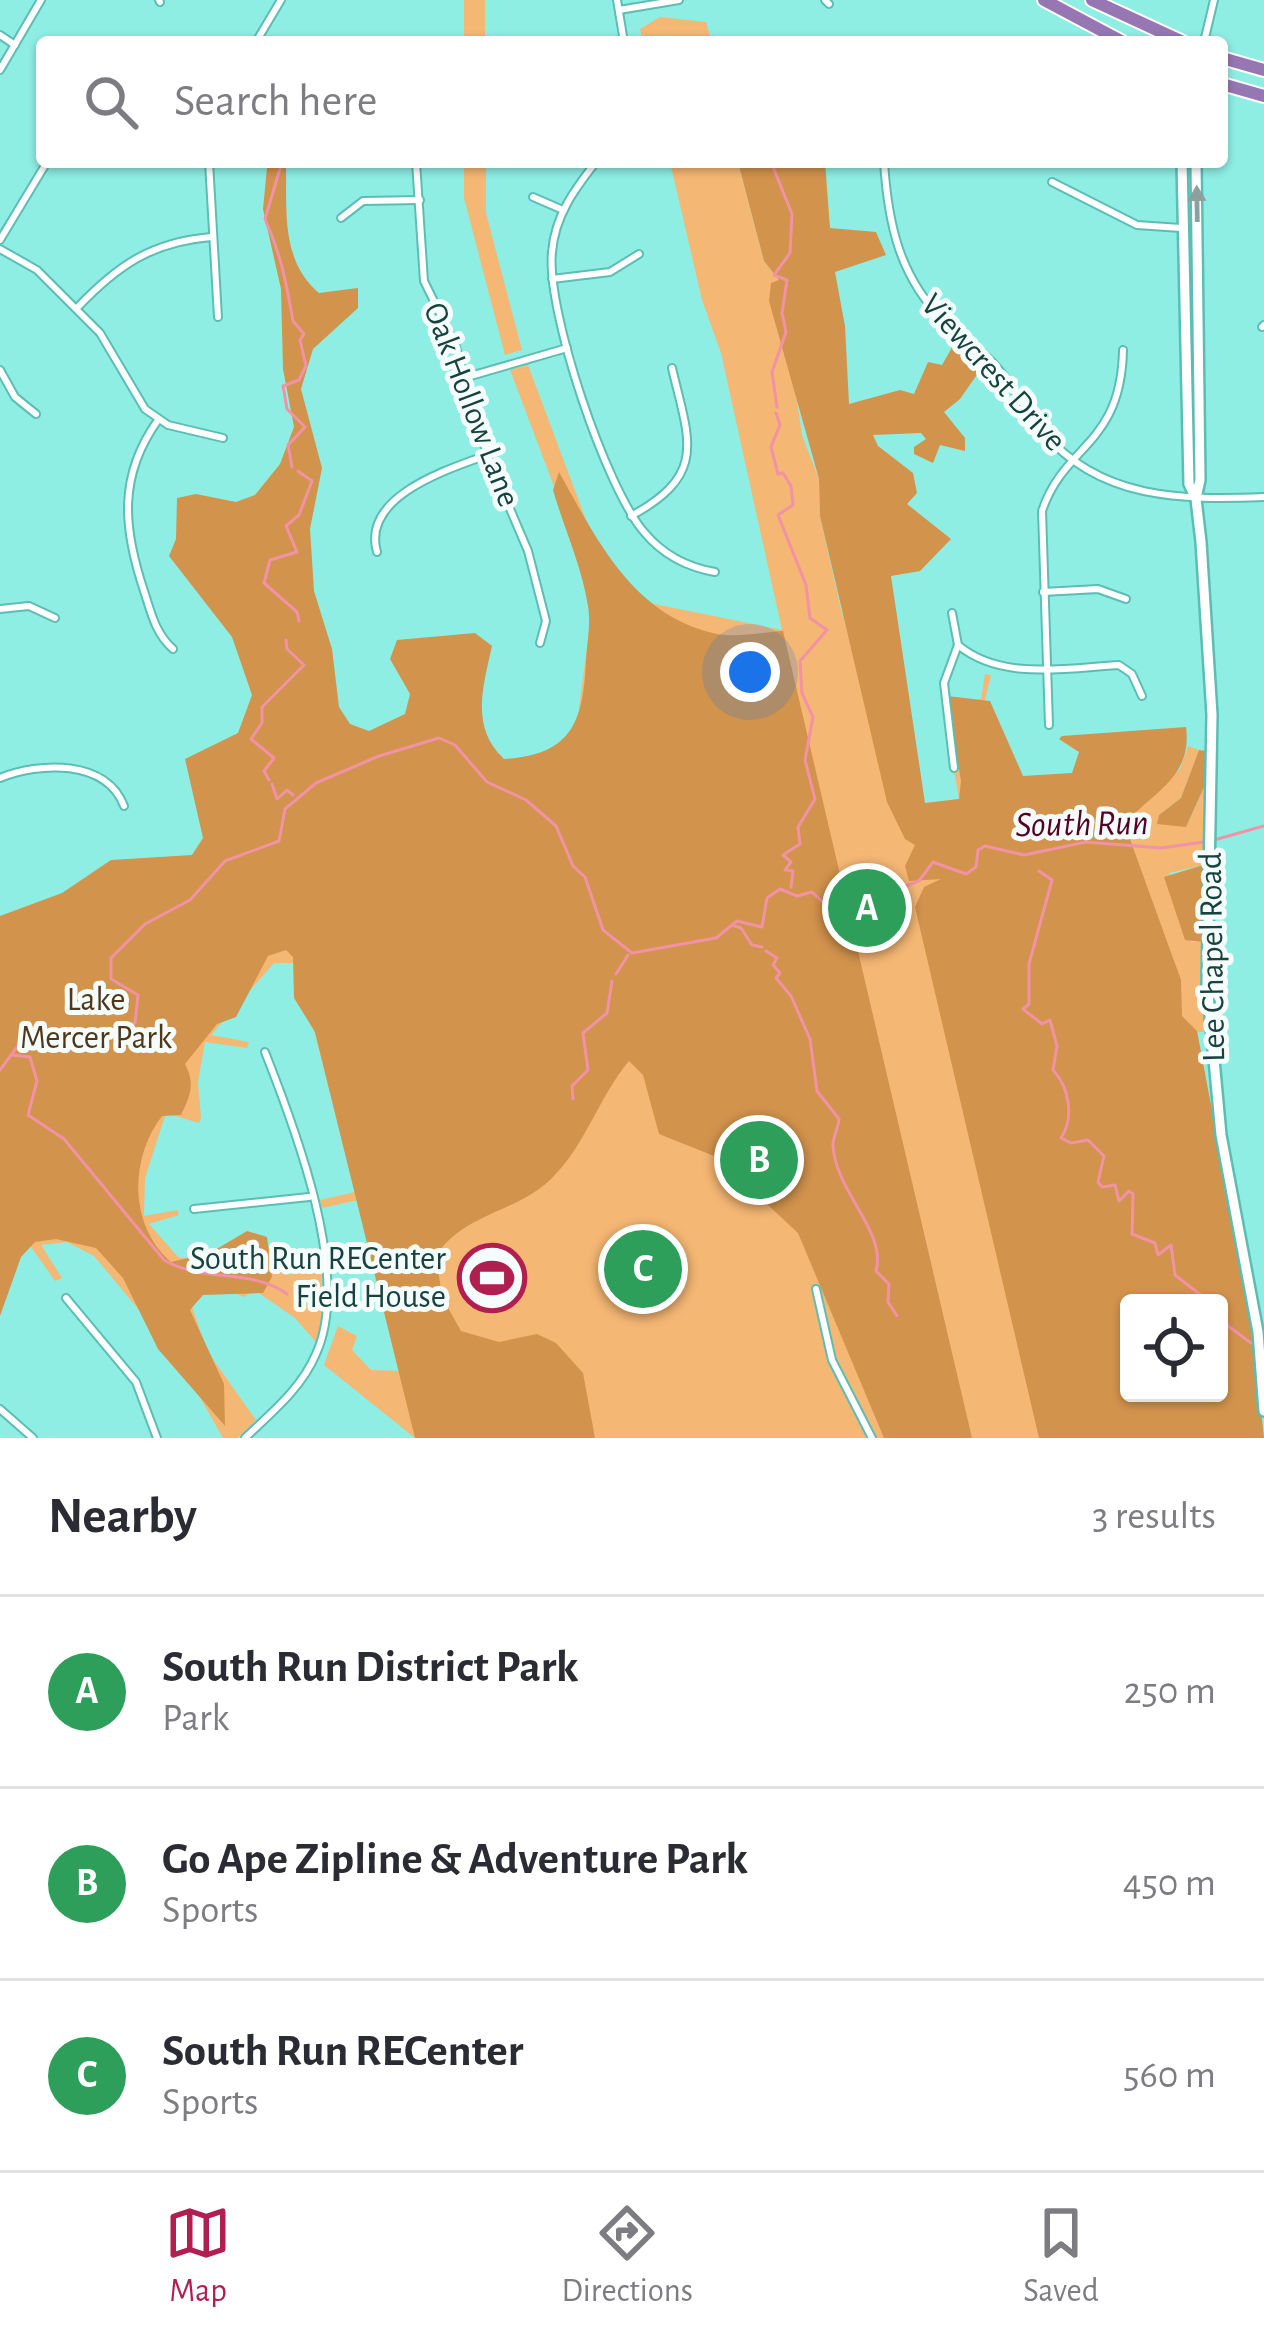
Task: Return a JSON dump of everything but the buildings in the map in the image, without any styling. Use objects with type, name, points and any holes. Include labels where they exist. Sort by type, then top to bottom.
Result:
[{"type":"highway","points":[[1044,0],[1112,36]]},
{"type":"highway","points":[[1092,0],[1170,36]]},
{"type":"highway","points":[[1228,60],[1264,70]]},
{"type":"highway","points":[[1228,86],[1264,96]]},
{"type":"main road","name":"Lee Chapel Road","points":[[1182,168],[1189,484],[1196,499]]},
{"type":"main road","name":"Lee Chapel Road","points":[[1196,168],[1201,480],[1196,499],[1212,715],[1207,984],[1221,1135],[1258,1332],[1264,1411]]},
{"type":"street","points":[[0,70],[41,0]]},
{"type":"street","points":[[260,36],[281,0]]},
{"type":"street","points":[[617,0],[623,36]]},
{"type":"street","points":[[619,10],[679,0]]},
{"type":"street","points":[[1205,36],[1214,0]]},
{"type":"street","points":[[0,35],[15,45]]},
{"type":"street","points":[[44,168],[0,244],[37,270],[110,345],[134,398],[158,420],[224,438]]},
{"type":"street","points":[[209,168],[218,317]]},
{"type":"street","name":"Oak Hollow Lane","points":[[417,168],[424,280],[466,377],[487,454],[536,578],[546,621],[540,643]]},
{"type":"street","points":[[592,168],[562,210],[552,247],[552,279],[567,348],[632,516],[669,555],[715,572]]},
{"type":"street","name":"Viewcrest Drive","points":[[885,168],[892,238],[917,288],[947,324],[991,361],[1041,430],[1075,463],[1132,490],[1196,499],[1264,497]]},
{"type":"street","points":[[1052,182],[1137,225],[1181,228]]},
{"type":"street","points":[[532,197],[562,210]]},
{"type":"street","points":[[341,218],[363,201],[420,200]]},
{"type":"street","points":[[76,308],[114,271],[147,250],[211,237]]},
{"type":"street","points":[[552,279],[610,272],[639,254]]},
{"type":"street","points":[[466,377],[567,348]]},
{"type":"street","points":[[1049,725],[1042,511],[1052,489],[1112,411],[1123,350]]},
{"type":"street","points":[[632,516],[670,492],[688,459],[671,368]]},
{"type":"street","points":[[0,370],[15,397],[36,414]]},
{"type":"street","points":[[158,420],[130,475],[126,522],[158,631],[173,649]]},
{"type":"street","points":[[376,552],[377,524],[398,499],[434,476],[487,454]]},
{"type":"street","points":[[1043,592],[1106,590],[1126,599]]},
{"type":"street","points":[[0,609],[28,606],[56,618]]},
{"type":"street","points":[[952,613],[958,645],[944,683],[955,768]]},
{"type":"street","points":[[958,645],[995,666],[1125,667],[1142,696]]},
{"type":"street","points":[[0,778],[40,768],[76,770],[105,781],[124,806]]},
{"type":"street","points":[[245,1438],[298,1385],[320,1344],[328,1301],[289,1112],[265,1052]]},
{"type":"street","points":[[194,1210],[310,1197]]},
{"type":"street","points":[[816,1289],[832,1360],[872,1438]]},
{"type":"street","points":[[66,1298],[136,1382],[158,1438]]},
{"type":"street","points":[[0,1409],[33,1438]]},
{"type":"green space","points":[[464,0],[485,0],[485,36],[464,36]]},
{"type":"green space","points":[[660,17],[706,22],[710,36],[642,36],[640,29]]},
{"type":"green space","name":"Lake Mercer Park","points":[[267,168],[286,168],[288,233],[306,280],[319,293],[358,288],[358,308],[313,349],[301,389],[322,468],[310,529],[314,591],[332,649],[339,707],[350,724],[369,731],[405,714],[410,694],[390,659],[397,640],[475,633],[492,646],[483,720],[493,747],[504,759],[545,751],[569,731],[581,701],[589,619],[582,577],[553,490],[559,472],[621,572],[662,611],[717,634],[783,631],[972,1438],[884,1438],[798,1233],[756,1194],[753,1184],[719,1158],[659,1134],[643,1075],[629,1061],[552,1178],[461,1230],[436,1256],[442,1297],[461,1331],[499,1342],[537,1334],[556,1343],[583,1373],[595,1438],[415,1438],[315,1032],[294,998],[293,957],[286,950],[268,956],[236,1017],[217,1024],[185,1064],[191,1083],[187,1101],[181,1115],[162,1116],[151,1133],[139,1172],[138,1192],[147,1230],[171,1262],[210,1253],[247,1231],[267,1237],[272,1277],[263,1293],[203,1295],[190,1310],[224,1384],[225,1426],[158,1349],[123,1278],[96,1248],[56,1239],[35,1242],[21,1257],[0,1316],[0,916],[62,893],[111,860],[192,855],[203,838],[185,759],[238,733],[252,695],[232,637],[169,556],[176,539],[177,498],[196,494],[236,502],[255,495],[280,464],[294,427],[283,369],[281,289],[263,209]]},
{"type":"green space","points":[[464,168],[486,168],[486,213],[522,350],[505,355],[464,198]]},
{"type":"green space","name":"Lake Mercer Park","points":[[671,168],[740,168],[764,261],[779,280],[802,435],[819,479],[820,516],[841,610],[906,806],[959,799],[943,705],[943,686],[946,668],[952,652],[945,677],[948,704],[981,699],[985,674],[991,675],[983,708],[1011,787],[1093,774],[1079,752],[1059,739],[1105,736],[1133,814],[1180,769],[1188,746],[1199,750],[1181,798],[1159,815],[1188,823],[1204,787],[1203,865],[1169,873],[1191,942],[1202,942],[1206,1032],[1197,1032],[1244,1282],[1264,1438],[415,1438],[324,1365],[338,1326],[357,1336],[352,1350],[371,1370],[402,1371],[358,1200],[322,1208],[320,1200],[355,1192],[297,963],[274,963],[211,1035],[249,1042],[247,1048],[205,1042],[198,1082],[199,1123],[166,1113],[145,1178],[144,1216],[177,1210],[179,1215],[149,1224],[179,1258],[219,1257],[280,1244],[286,1275],[321,1269],[323,1314],[316,1342],[295,1318],[256,1291],[243,1297],[218,1284],[190,1301],[207,1351],[256,1420],[238,1438],[223,1438],[175,1353],[94,1256],[67,1242],[41,1245],[62,1278],[55,1281],[29,1244],[0,952],[557,808],[578,716],[594,592],[510,370],[528,365],[604,568],[645,602],[782,630],[721,353],[702,300]]},
{"type":"green space","points":[[740,168],[825,168],[830,228],[876,232],[886,255],[835,272],[845,326],[849,404],[900,390],[914,394],[928,362],[942,365],[954,344],[983,366],[960,399],[944,412],[965,438],[965,451],[940,445],[933,463],[914,454],[914,447],[926,439],[921,433],[873,435],[878,446],[913,473],[917,493],[907,504],[951,539],[920,571],[891,576],[925,803],[959,799],[961,781],[947,696],[990,701],[1023,776],[1072,773],[1079,752],[1059,739],[1062,736],[1186,727],[1187,743],[1179,769],[1130,818],[1127,831],[1181,980],[1182,1016],[1197,1031],[1250,1311],[1264,1438],[1039,1438],[915,907],[924,887],[941,879],[909,881],[905,866],[915,845],[905,839],[887,802],[820,516],[819,479],[769,301],[771,283],[779,280],[764,261]]},
{"type":"green space","points":[[1199,750],[1206,751],[1204,787],[1186,827],[1157,824],[1159,815],[1181,798]]},
{"type":"green space","points":[[1203,865],[1202,942],[1185,940],[1164,877]]},
{"type":"waterway","points":[[280,168],[265,219],[293,321],[304,334],[300,340],[306,366],[299,380],[283,386],[287,409],[305,427],[288,445],[292,467]]},
{"type":"waterway","points":[[773,168],[792,214],[790,253],[774,275],[787,280],[782,313],[786,332],[772,372],[777,407]]},
{"type":"waterway","points":[[776,413],[780,425],[771,447],[778,474],[783,473],[791,486],[793,505],[778,515],[806,585],[810,618],[827,630],[800,661],[802,693],[813,717],[805,760],[815,799],[798,827],[800,844],[783,855],[791,862],[785,870],[793,871],[791,887]]},
{"type":"waterway","points":[[298,471],[312,481],[299,515],[286,526],[297,552],[270,560],[264,583],[297,612],[299,621]]},
{"type":"waterway","points":[[269,780],[264,771],[274,758],[251,739],[262,723],[262,707],[304,665],[287,649],[286,640]]},
{"type":"waterway","name":"South Run","points":[[0,1070],[20,1043],[85,1042],[135,1023],[138,995],[111,979],[111,958],[145,924],[190,900],[225,861],[279,841],[285,809],[316,783],[379,756],[439,738],[455,745],[487,782],[526,800],[556,826],[573,866],[585,877],[603,930],[632,953],[716,938],[737,921],[762,927],[767,898],[780,889],[797,896],[812,892],[825,904],[862,882],[873,898],[919,881],[933,862],[966,874],[976,867],[978,850],[985,846],[1024,855],[1086,842],[1161,848],[1204,842]]},
{"type":"waterway","points":[[272,784],[277,799],[287,790],[293,795]]},
{"type":"waterway","name":"South Run","points":[[1214,840],[1264,826]]},
{"type":"waterway","points":[[1039,871],[1052,880],[1029,964],[1029,1004],[1023,1009],[1042,1024],[1050,1020],[1057,1046],[1053,1070],[1068,1104],[1068,1122],[1061,1138],[1071,1143],[1088,1140],[1104,1156],[1098,1182],[1102,1187],[1115,1185],[1119,1201],[1129,1191],[1133,1194],[1132,1234],[1155,1243],[1158,1255],[1171,1245],[1175,1275],[1199,1294]]},
{"type":"waterway","points":[[732,925],[741,928],[752,945],[762,947]]},
{"type":"waterway","points":[[766,951],[777,958],[773,965],[780,973],[776,978],[791,996],[810,1039],[817,1091],[839,1119],[833,1143],[836,1163],[874,1241],[876,1271],[889,1284],[888,1302],[897,1316]]},
{"type":"waterway","points":[[616,974],[628,955]]},
{"type":"waterway","points":[[573,1099],[572,1086],[588,1070],[583,1033],[607,1013],[612,981]]},
{"type":"waterway","points":[[12,1055],[30,1057],[37,1081],[28,1115],[64,1139],[164,1260],[194,1271],[258,1281],[287,1294]]},
{"type":"waterway","points":[[1228,1326],[1251,1343]]},
{"type":"place","name":"South Run District Park","points":[[867,908]]},
{"type":"place","name":"Go Ape Zipline & Adventure Park","points":[[759,1160]]},
{"type":"place","name":"South Run RECenter","points":[[643,1269]]},
{"type":"place","name":"South Run RECenter Field House","points":[[492,1278]]}]
